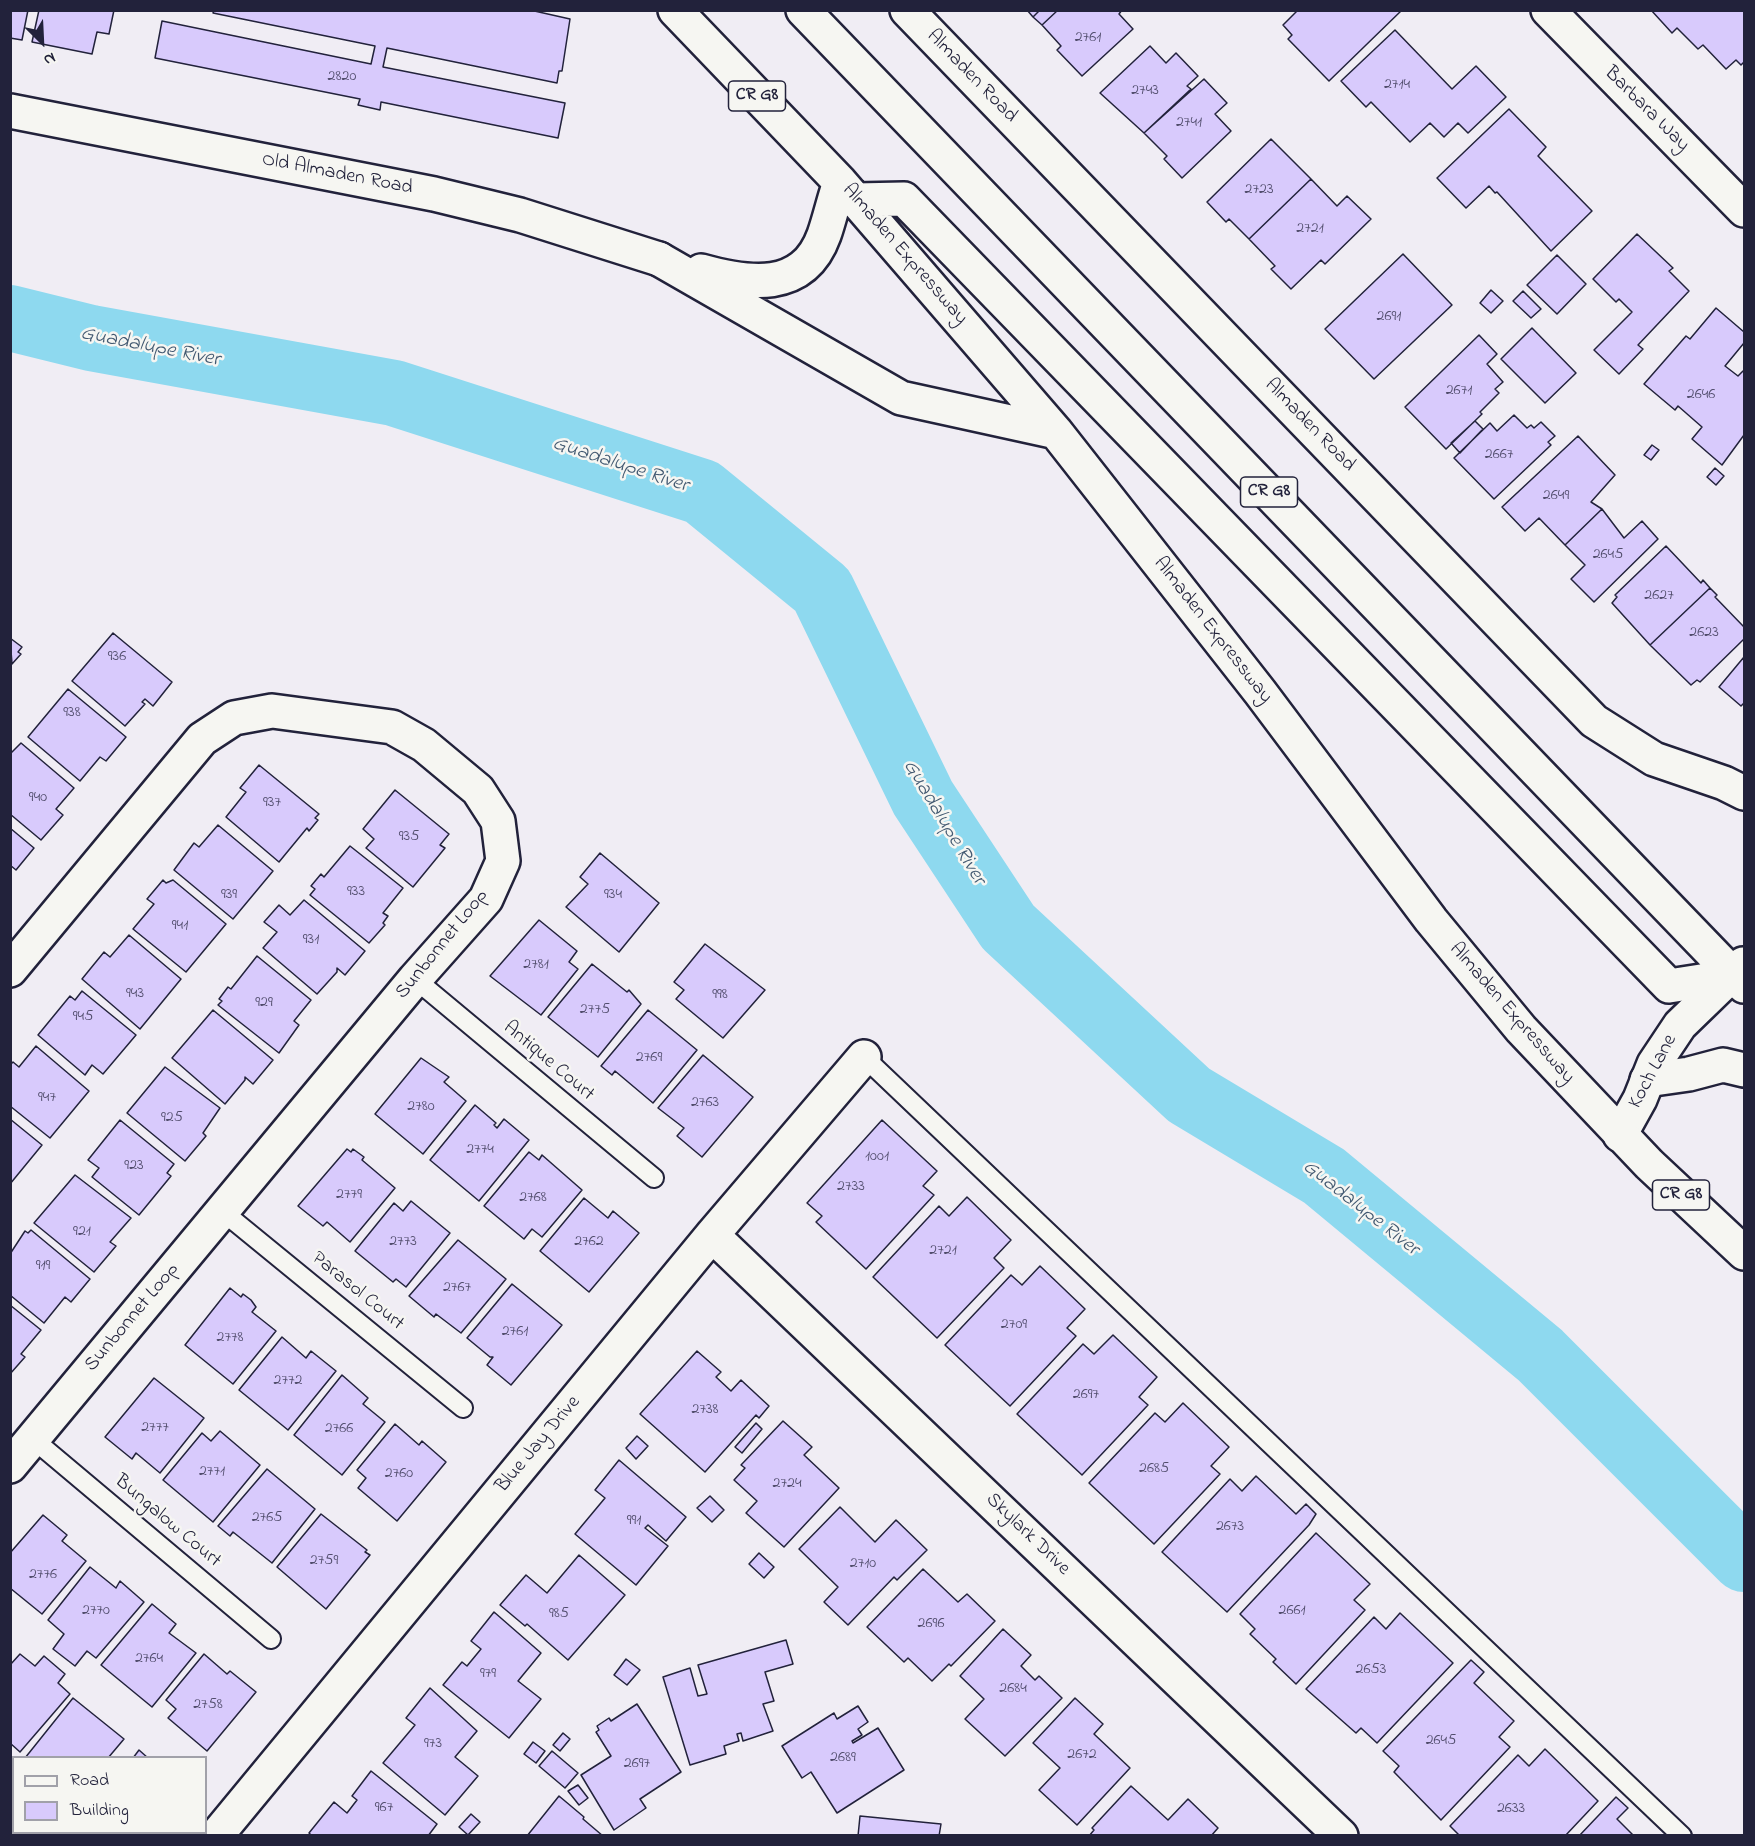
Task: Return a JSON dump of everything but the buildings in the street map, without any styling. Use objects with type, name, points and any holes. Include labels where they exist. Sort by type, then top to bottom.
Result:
[{"type":"street","name":"Almaden Expressway","points":[[675,10],[848,191],[1056,432],[1246,674],[1431,920],[1521,1029],[1620,1135],[1744,1253]]},
{"type":"street","name":"CR G8","points":[[803,10],[1741,975]]},
{"type":"street","name":"Almaden Road","points":[[907,10],[1594,722],[1654,759],[1724,783],[1744,794]]},
{"type":"street","name":"Barbara Way","points":[[1548,10],[1743,205]]},
{"type":"street","name":"Old Almaden Road","points":[[10,111],[434,194],[520,215],[659,260]]},
{"type":"street","points":[[659,260],[739,282],[763,283],[797,271],[814,254],[848,191],[904,199],[1670,986],[1741,975]]},
{"type":"street","points":[[659,260],[901,398],[1056,432]]},
{"type":"street","name":"Sunbonnet Loop","points":[[10,970],[202,739],[234,718],[272,711],[392,727],[424,745],[478,790],[498,821],[503,861],[486,899],[415,979],[10,1466]]},
{"type":"street","name":"Koch Lane","points":[[1620,1135],[1640,1099],[1654,1064],[1680,1025],[1741,975]]},
{"type":"street","name":"Blue Jay Drive","points":[[216,1836],[712,1235],[864,1057]]},
{"type":"street","points":[[1647,1080],[1689,1074],[1723,1065],[1744,1070]]},
{"type":"street","name":"Skylark Drive","points":[[712,1235],[1341,1836]]},
{"type":"lane","name":"Antique Court","points":[[415,979],[654,1178]]},
{"type":"lane","points":[[864,1057],[1682,1836]]},
{"type":"lane","name":"Parasol Court","points":[[222,1211],[463,1408]]},
{"type":"lane","name":"Bungalow Court","points":[[33,1439],[272,1639]]},
{"type":"waterway","name":"Guadalupe River","points":[[10,318],[91,338],[394,393],[702,492],[822,590],[923,798],[1008,927],[1189,1095],[1324,1176],[1540,1355],[1744,1559]]}]
